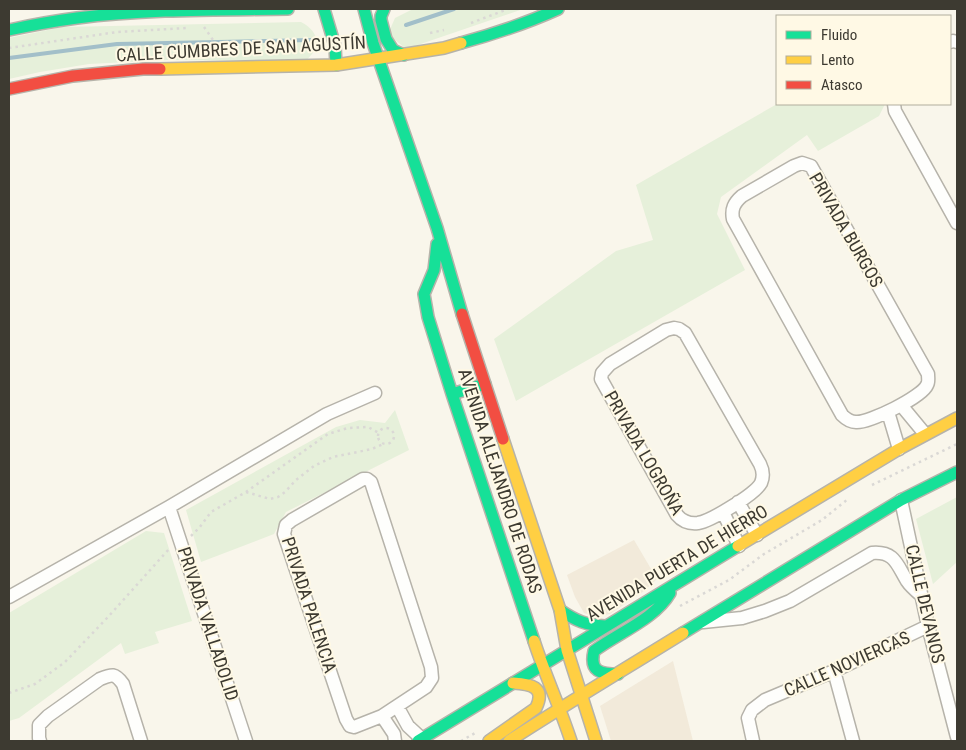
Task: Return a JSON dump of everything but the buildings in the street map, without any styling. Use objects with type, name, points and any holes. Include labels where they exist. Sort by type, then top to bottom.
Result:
[{"type":"street","points":[[9,30],[101,16],[187,11],[288,9]]},
{"type":"street","points":[[324,9],[335,46],[336,65]]},
{"type":"street","name":"AVENIDA ALEJANDRO DE RODAS","points":[[364,9],[379,60],[437,228],[454,289],[560,610],[567,650],[596,741]]},
{"type":"street","points":[[384,9],[381,23],[389,44],[392,49],[404,55]]},
{"type":"street","name":"CALLE CUMBRES DE SAN AGUSTÍN","points":[[9,89],[73,76],[143,69],[336,65],[379,60],[444,48],[488,35],[558,9]]},
{"type":"street","points":[[894,105],[895,111],[957,223]]},
{"type":"street","name":"PRIVADA BURGOS","points":[[802,163],[811,166],[928,374],[929,380],[922,393],[901,405],[888,412],[856,422],[847,420],[842,415],[733,219],[733,208],[742,196],[794,166],[802,163]]},
{"type":"street","name":"AVENIDA ALEJANDRO DE RODAS","points":[[437,228],[434,270],[424,294],[425,304],[452,394],[542,665],[571,741]]},
{"type":"street","points":[[428,286],[435,283],[445,283],[454,289]]},
{"type":"street","name":"PRIVADA LOGROÑA","points":[[674,328],[685,333],[763,471],[761,482],[755,491],[738,502],[700,523],[681,520],[601,379],[602,373],[610,364],[666,330],[674,328]]},
{"type":"street","points":[[452,394],[485,384]]},
{"type":"street","points":[[9,597],[169,507],[328,414],[375,393]]},
{"type":"street","points":[[901,405],[925,434]]},
{"type":"street","points":[[888,412],[899,449]]},
{"type":"street","name":"AVENIDA PUERTA DE HIERRO","points":[[420,740],[899,449],[957,418]]},
{"type":"street","points":[[509,741],[698,623],[901,500],[957,472]]},
{"type":"street","name":"PRIVADA PALENCIA","points":[[365,478],[371,482],[432,672],[430,682],[426,687],[397,706],[382,716],[354,727],[348,724],[284,534],[286,526],[292,520],[365,478]]},
{"type":"street","name":"CALLE DEVANOS","points":[[901,500],[928,626],[957,737]]},
{"type":"street","points":[[738,502],[757,535]]},
{"type":"street","name":"PRIVADA VALLADOLID","points":[[169,507],[246,741]]},
{"type":"street","points":[[723,512],[739,546]]},
{"type":"street","points":[[698,623],[742,618],[765,611],[790,601],[872,554],[879,553],[892,557],[909,583],[922,596]]},
{"type":"street","points":[[618,674],[603,674],[595,668],[592,659],[594,651],[656,612],[665,602],[675,585]]},
{"type":"street","points":[[560,610],[573,620],[589,626],[605,626]]},
{"type":"street","name":"CALLE NOVIERCAS","points":[[753,741],[748,718],[752,710],[766,700],[834,671],[928,626]]},
{"type":"street","points":[[834,671],[853,741]]},
{"type":"street","points":[[40,741],[39,725],[48,716],[100,679],[109,675],[119,678],[123,684],[141,741]]},
{"type":"street","points":[[490,741],[536,708],[540,702],[538,690],[533,685],[513,683]]},
{"type":"street","points":[[397,706],[408,726],[420,740]]},
{"type":"street","points":[[382,716],[394,734],[395,741]]},
{"type":"path","points":[[205,27],[220,50]]},
{"type":"path","points":[[9,48],[117,32],[195,28]]},
{"type":"path","points":[[9,693],[35,684],[65,662],[108,618],[173,545],[190,537],[211,512],[246,492],[328,434],[348,428],[368,427],[380,433]]},
{"type":"path","points":[[246,492],[270,499],[278,497],[314,466],[332,457],[372,449],[390,443],[394,438],[394,434],[389,429],[385,429],[380,433],[379,439],[383,444]]},
{"type":"path","points":[[871,486],[957,444]]},
{"type":"path","points":[[675,609],[729,580],[764,554],[822,520],[849,499]]},
{"type":"path","points":[[461,741],[477,732]]},
{"type":"shaded area","points":[[634,540],[657,579],[644,591],[610,614],[597,617],[584,613],[575,597],[567,575]]},
{"type":"shaded area","points":[[673,661],[693,741],[611,741],[600,706]]},
{"type":"green space","points":[[413,9],[523,9],[406,49],[388,34],[395,18]]},
{"type":"green space","points":[[301,22],[312,30],[316,40],[314,51],[305,61],[167,60],[89,64],[9,79],[9,38],[62,27]]},
{"type":"green space","points":[[776,105],[884,105],[879,116],[818,151],[807,135],[721,197],[717,214],[745,270],[516,401],[494,339],[616,251],[653,240],[636,185]]},
{"type":"green space","points":[[395,410],[409,450],[286,512],[274,534],[201,562],[186,510],[336,427],[360,420],[385,423]]},
{"type":"green space","points":[[957,497],[957,562],[933,584],[916,519]]},
{"type":"green space","points":[[146,531],[164,533],[192,621],[155,632],[159,643],[125,654],[121,643],[19,718],[9,721],[9,613]]},
{"type":"waterway","points":[[406,25],[454,9]]},
{"type":"waterway","points":[[9,58],[117,44],[311,40]]},
{"type":"traffic: fast","points":[[9,30],[68,19],[103,15],[182,10],[288,9]]},
{"type":"traffic: fast","points":[[324,9],[335,46],[336,65]]},
{"type":"traffic: fast","points":[[364,9],[373,43],[437,228],[462,314]]},
{"type":"traffic: fast","points":[[384,9],[381,20],[386,39],[393,50],[404,55]]},
{"type":"traffic: fast","points":[[461,43],[510,28],[558,9]]},
{"type":"traffic: fast","points":[[437,244],[434,270],[424,294],[428,317],[534,641]]},
{"type":"traffic: fast","points":[[452,394],[485,384]]},
{"type":"traffic: fast","points":[[683,633],[901,500],[957,472]]},
{"type":"traffic: fast","points":[[418,741],[738,546]]},
{"type":"traffic: fast","points":[[618,674],[602,672],[595,668],[593,663],[594,651],[646,618],[670,593]]},
{"type":"traffic: fast","points":[[560,610],[581,622],[605,626]]},
{"type":"traffic: slow","points":[[160,69],[336,65],[444,48],[461,43]]},
{"type":"traffic: slow","points":[[738,546],[899,449],[957,418]]},
{"type":"traffic: slow","points":[[503,439],[560,610],[567,650],[596,741]]},
{"type":"traffic: slow","points":[[509,741],[683,633]]},
{"type":"traffic: slow","points":[[534,641],[571,741]]},
{"type":"traffic: slow","points":[[489,741],[536,708],[539,701],[538,691],[535,688],[526,684],[513,683]]},
{"type":"traffic: jam","points":[[9,89],[73,76],[160,69]]},
{"type":"traffic: jam","points":[[462,314],[503,439]]}]
